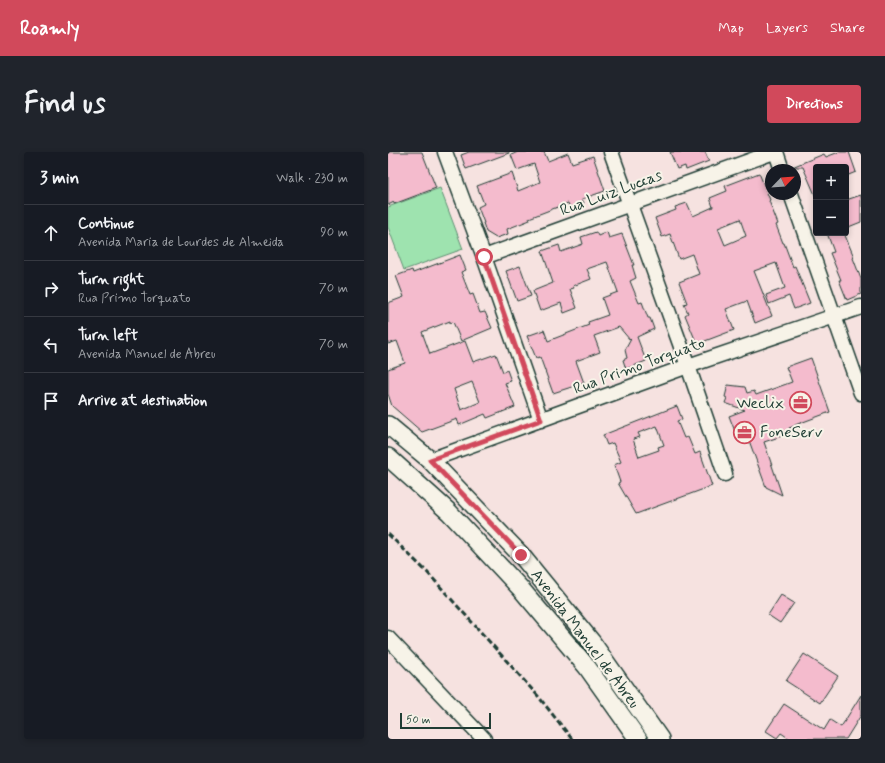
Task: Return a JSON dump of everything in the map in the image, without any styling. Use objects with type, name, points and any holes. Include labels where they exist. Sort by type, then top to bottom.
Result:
[{"type":"main road","name":"Avenida Manuel de Abreu","points":[[388,425],[430,460],[521,555],[591,641],[660,739]]},
{"type":"main road","name":"Avenida Manuel de Abreu","points":[[388,457],[449,512],[521,589],[587,667],[638,739]]},
{"type":"street","points":[[445,152],[484,257],[541,420]]},
{"type":"street","points":[[611,152],[688,366],[724,474]]},
{"type":"street","points":[[775,152],[780,164]]},
{"type":"street","name":"Rua Luiz Luccas","points":[[484,257],[775,152]]},
{"type":"street","points":[[793,200],[861,393]]},
{"type":"street","name":"Rua Primo Torquato","points":[[430,460],[688,366],[861,307]]},
{"type":"street","points":[[388,638],[484,739]]},
{"type":"green space","points":[[440,188],[463,249],[404,270],[388,227],[388,207]]},
{"type":"building","points":[[388,152],[422,152],[436,188],[388,205]]},
{"type":"building","points":[[469,152],[509,153],[466,169],[461,155]]},
{"type":"building","points":[[518,152],[544,152],[548,161],[568,153],[572,163],[593,156],[605,191],[582,199],[584,203],[570,208],[568,203],[529,218],[530,220],[507,229],[508,234],[496,238],[486,232],[478,207],[484,204],[477,186],[512,173],[518,191],[540,182],[534,164],[517,170],[511,155]]},
{"type":"building","points":[[670,152],[705,152],[709,161],[686,170],[685,166],[677,169]]},
{"type":"building","points":[[839,152],[849,152],[856,172],[849,175],[849,164],[813,164],[813,190],[803,167],[801,167],[801,164],[799,164],[824,154],[826,157]]},
{"type":"building","points":[[759,173],[765,188],[765,200],[770,200],[769,201],[778,224],[776,225],[810,303],[794,309],[789,296],[769,304],[766,295],[785,288],[776,263],[754,271],[772,316],[755,323],[747,301],[726,309],[734,330],[697,344],[685,315],[688,313],[684,304],[687,303],[679,282],[699,274],[692,254],[679,259],[670,234],[662,237],[655,218],[676,210],[675,207],[687,203],[693,216],[713,207],[710,198],[727,191],[725,186]],"holes":[[[740,219],[746,236],[725,245],[718,228]]]},
{"type":"building","points":[[861,195],[861,222],[849,227],[849,200]]},
{"type":"building","points":[[596,232],[598,236],[607,232],[609,238],[622,234],[634,265],[632,265],[636,278],[630,281],[639,303],[642,302],[654,329],[637,337],[646,361],[626,369],[623,360],[627,358],[625,350],[631,339],[630,340],[619,327],[594,336],[600,352],[576,361],[584,383],[553,393],[540,357],[536,358],[527,336],[544,330],[548,341],[589,325],[588,322],[608,315],[602,298],[618,292],[607,262],[587,269],[591,279],[573,286],[574,288],[570,289],[577,308],[564,313],[561,303],[540,311],[533,291],[553,283],[542,251],[559,245],[561,252],[583,244],[581,237]]},
{"type":"building","points":[[828,236],[845,236],[861,279],[861,294],[847,300],[830,253],[834,252]]},
{"type":"building","points":[[460,255],[466,270],[461,272],[470,295],[473,294],[480,313],[485,312],[492,328],[461,341],[453,322],[450,323],[450,321],[422,332],[430,354],[465,341],[473,362],[496,354],[503,372],[507,370],[511,381],[505,383],[515,407],[487,418],[485,414],[459,425],[457,419],[422,432],[392,406],[388,394],[388,369],[405,363],[397,341],[388,344],[388,303],[404,297],[396,276],[412,270],[413,273]],"holes":[[[472,382],[480,402],[461,410],[454,389]]]},
{"type":"building","points":[[520,266],[531,296],[517,301],[506,271]]},
{"type":"building","points":[[811,358],[830,412],[789,428],[791,433],[764,442],[782,495],[766,487],[747,435],[738,439],[729,416],[745,410],[725,403],[727,398],[725,397],[728,385],[745,387],[747,393],[754,391],[756,395],[792,382],[786,367]]},
{"type":"building","points":[[677,406],[682,419],[677,421],[684,438],[688,437],[695,454],[700,452],[712,486],[636,514],[618,483],[620,482],[614,465],[621,462],[613,443],[607,445],[603,435]],"holes":[[[657,426],[664,445],[658,447],[659,450],[639,457],[633,439],[640,437],[638,433]]]},
{"type":"building","points":[[781,595],[794,603],[780,623],[768,615]]},
{"type":"building","points":[[804,654],[838,676],[820,703],[786,681]]},
{"type":"building","points":[[861,695],[861,715],[846,739],[790,739],[781,733],[777,738],[766,731],[784,704],[824,730],[830,720],[841,727]]},
{"type":"railway","points":[[388,534],[427,572],[538,696],[572,739]]},
{"type":"place","name":"Weclix","points":[[800,403]]},
{"type":"place","name":"FoneServ","points":[[745,432]]},
{"type":"route","points":[[484,257],[541,420],[430,460],[521,555]]}]
